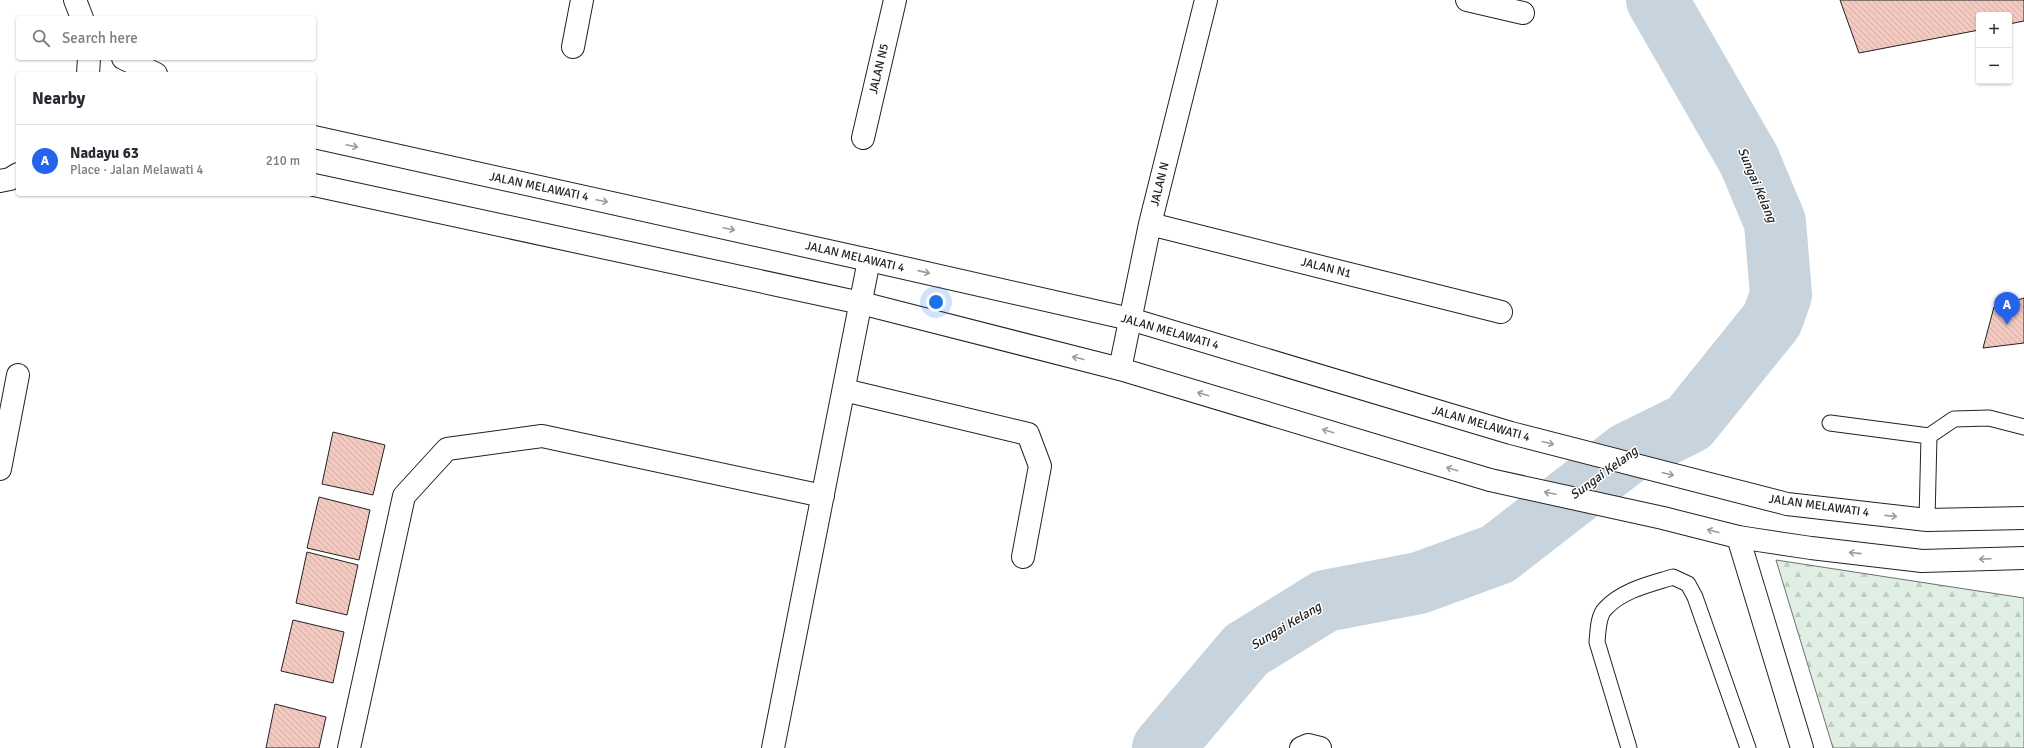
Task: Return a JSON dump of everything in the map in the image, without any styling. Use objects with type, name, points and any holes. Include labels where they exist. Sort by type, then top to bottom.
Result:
[{"type":"street","points":[[75,0],[81,16]]},
{"type":"street","points":[[573,48],[582,0]]},
{"type":"street","name":"JALAN N5","points":[[863,138],[895,0]]},
{"type":"street","name":"JALAN N","points":[[1120,369],[1150,224],[1206,0]]},
{"type":"street","points":[[1467,0],[1523,13]]},
{"type":"street","points":[[88,72],[89,60]]},
{"type":"street","points":[[127,60],[152,72]]},
{"type":"street","name":"JALAN MELAWATI 4","points":[[316,137],[1130,319],[1511,433],[1787,504],[1927,520],[2024,518]]},
{"type":"street","points":[[0,180],[16,175]]},
{"type":"street","points":[[316,185],[861,303],[1120,369],[1490,480],[1616,507],[1738,537],[1811,548],[1922,561],[2024,558]]},
{"type":"street","name":"JALAN N1","points":[[1150,224],[1501,312]]},
{"type":"street","points":[[773,748],[869,260]]},
{"type":"street","points":[[0,469],[18,375]]},
{"type":"street","points":[[844,390],[1028,434],[1040,466],[1023,557]]},
{"type":"street","points":[[349,748],[404,496],[447,449],[542,436],[823,496]]},
{"type":"street","points":[[1738,537],[1802,748]]},
{"type":"street","points":[[1301,748],[1308,745],[1320,748]]},
{"type":"lane","points":[[1830,423],[1929,436],[1954,419],[1989,418],[2024,427]]},
{"type":"lane","points":[[1927,520],[1929,436]]},
{"type":"lane","points":[[1629,748],[1597,642],[1599,626],[1604,609],[1633,589],[1673,577],[1688,584],[1695,597],[1748,748]]},
{"type":"green space","points":[[1776,560],[2024,598],[2024,748],[1833,748]]},
{"type":"building","points":[[1840,0],[2024,0],[2024,21],[2012,23],[2012,12],[1976,12],[1976,31],[1859,53]]},
{"type":"building","points":[[2024,298],[2024,343],[1983,348],[1994,307]]},
{"type":"building","points":[[333,432],[385,445],[373,495],[322,484]]},
{"type":"building","points":[[319,497],[370,510],[359,560],[307,548]]},
{"type":"building","points":[[307,552],[358,565],[347,615],[296,603]]},
{"type":"building","points":[[293,620],[344,632],[333,683],[281,671]]},
{"type":"building","points":[[275,704],[326,717],[319,748],[266,748]]},
{"type":"waterway","name":"Sungai Kelang","points":[[1163,748],[1246,650],[1325,601],[1419,583],[1498,554],[1628,453],[1689,423],[1772,320],[1781,295],[1775,222],[1749,160],[1657,0]]},
{"type":"place","name":"Nadayu 63","points":[[2007,325]]}]
